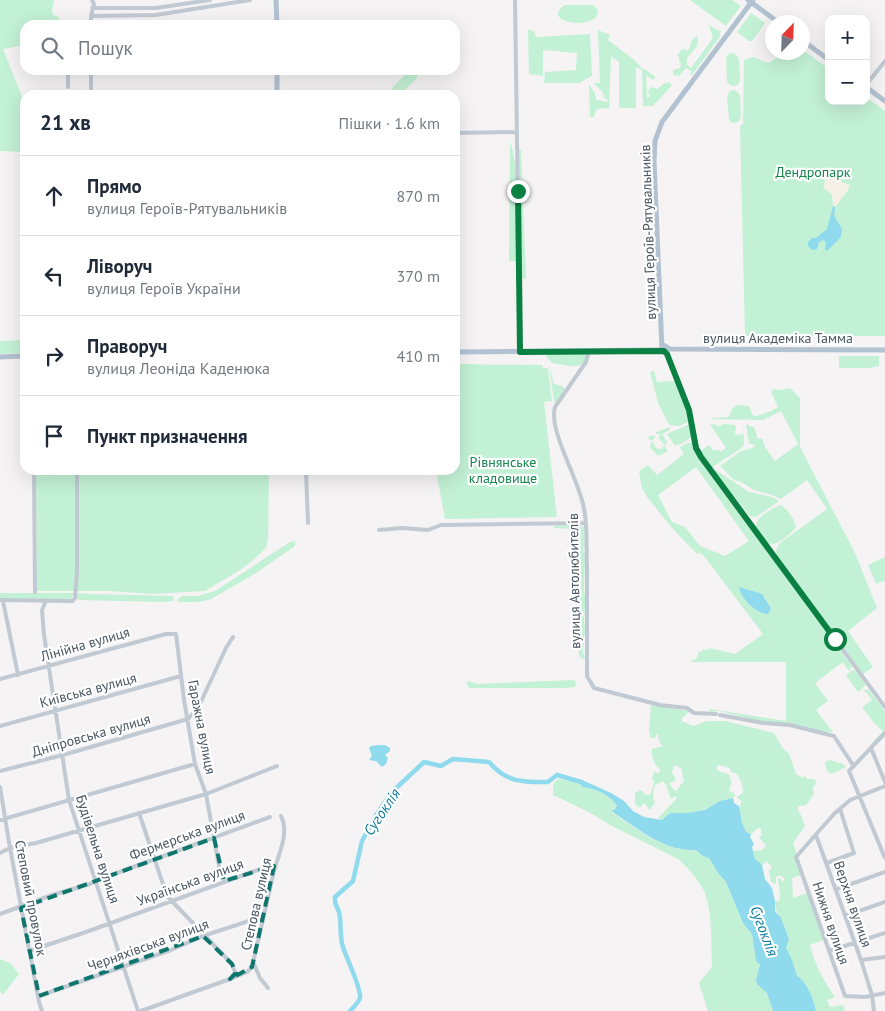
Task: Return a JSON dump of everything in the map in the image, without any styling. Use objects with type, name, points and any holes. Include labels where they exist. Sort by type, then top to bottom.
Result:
[{"type":"main road","points":[[276,0],[277,20]]},
{"type":"main road","points":[[750,1],[769,15]]},
{"type":"main road","name":"вулиця Героїв-Рятувальників","points":[[665,349],[654,161],[655,141],[662,122],[750,1]]},
{"type":"main road","points":[[810,46],[825,57]]},
{"type":"main road","points":[[277,75],[278,90]]},
{"type":"main road","points":[[870,89],[885,101]]},
{"type":"main road","name":"вулиця Академіка Тамма","points":[[460,352],[665,349],[885,350]]},
{"type":"main road","points":[[0,357],[20,356]]},
{"type":"street","points":[[90,20],[94,4],[92,0]]},
{"type":"street","points":[[92,8],[156,8],[210,0]]},
{"type":"street","points":[[90,16],[156,15],[250,0]]},
{"type":"street","points":[[515,0],[520,352]]},
{"type":"street","points":[[870,81],[885,61]]},
{"type":"street","points":[[68,75],[68,87]]},
{"type":"street","points":[[91,75],[91,90]]},
{"type":"street","points":[[460,133],[517,132]]},
{"type":"street","name":"вулиця Героїв-Рятувальників","points":[[665,349],[689,410],[696,448],[701,457],[885,707]]},
{"type":"street","name":"вулиця Автолюбителів","points":[[589,351],[586,362],[558,403],[554,413],[561,444],[580,492],[586,524],[587,676],[594,688],[660,706],[687,708],[694,712],[718,714],[763,723],[790,725],[834,736],[854,765]]},
{"type":"street","points":[[34,475],[36,592]]},
{"type":"street","points":[[18,675],[1,600],[73,601],[75,598],[77,572],[76,475]]},
{"type":"street","points":[[306,475],[308,523]]},
{"type":"street","points":[[379,530],[402,528],[428,530],[441,525],[586,524]]},
{"type":"street","name":"Будівельна вулиця","points":[[46,601],[42,610],[69,800],[78,832],[139,1011]]},
{"type":"street","name":"Лінійна вулиця","points":[[0,679],[166,634],[176,634]]},
{"type":"street","name":"Гаражна вулиця","points":[[176,634],[195,764],[206,794],[219,866],[224,881]]},
{"type":"street","points":[[188,719],[198,708],[233,637]]},
{"type":"street","name":"Київська вулиця","points":[[0,726],[181,676]]},
{"type":"street","name":"Дніпровська вулиця","points":[[0,771],[188,719]]},
{"type":"street","points":[[885,733],[849,771],[885,858]]},
{"type":"street","points":[[871,748],[885,782]]},
{"type":"street","points":[[2,819],[195,764]]},
{"type":"street","points":[[0,853],[10,848],[78,832],[206,794],[277,766]]},
{"type":"street","points":[[816,835],[834,814],[850,800],[885,786]]},
{"type":"street","name":"Степовий провулок","points":[[0,787],[2,819],[10,848],[20,908],[42,1011]]},
{"type":"street","points":[[827,863],[854,853],[840,808]]},
{"type":"street","points":[[139,813],[167,896],[203,936],[232,964],[235,972],[230,979]]},
{"type":"street","name":"Степова вулиця","points":[[139,1011],[230,979],[247,972],[254,964],[274,866],[284,834],[284,822],[281,816]]},
{"type":"street","name":"Фермерська вулиця","points":[[0,914],[52,895],[90,884],[95,880],[270,817]]},
{"type":"street","name":"Нижня вулиця","points":[[816,835],[796,857],[845,996],[865,997],[872,995]]},
{"type":"street","name":"Верхня вулиця","points":[[816,835],[861,960],[872,995],[874,1011]]},
{"type":"street","name":"Українська вулиця","points":[[29,951],[224,881],[274,866]]},
{"type":"street","points":[[836,889],[885,872]]},
{"type":"street","points":[[845,916],[885,902]]},
{"type":"street","name":"Черняхівська вулиця","points":[[39,996],[171,950],[203,936],[264,916]]},
{"type":"street","points":[[829,951],[885,933]]},
{"type":"street","points":[[861,960],[885,957]]},
{"type":"street","points":[[254,964],[260,978],[268,988]]},
{"type":"street","points":[[872,995],[885,993]]},
{"type":"highlighted area","points":[[214,838],[224,881],[274,866],[252,967],[230,979],[236,973],[232,964],[203,936],[39,996],[21,908]]},
{"type":"green space","points":[[0,0],[54,0],[53,15],[59,17],[59,20],[20,20],[20,46],[3,49],[20,92],[20,152],[0,151]]},
{"type":"green space","points":[[690,0],[732,0],[741,6],[726,26]]},
{"type":"green space","points":[[565,5],[593,5],[598,10],[597,16],[585,22],[569,22],[559,16],[559,11]]},
{"type":"green space","points":[[751,13],[765,23],[752,41],[749,41],[737,32]]},
{"type":"green space","points":[[709,25],[719,31],[721,30],[719,38],[692,75],[690,74],[691,71],[686,68],[679,76],[673,75],[673,70],[680,68],[681,64],[677,56],[681,50],[685,49],[688,51],[692,40],[698,37],[697,46],[687,58],[687,65],[691,68],[713,38]]},
{"type":"green space","points":[[528,30],[534,31],[536,37],[590,34],[592,76],[579,83],[544,83],[545,72],[576,70],[577,53],[543,50],[543,76],[529,74]]},
{"type":"green space","points":[[598,30],[610,35],[608,40],[655,77],[654,80],[646,76],[647,98],[650,97],[648,91],[652,87],[658,89],[663,84],[669,82],[672,85],[653,106],[643,106],[642,70],[636,67],[636,108],[619,108],[619,62],[611,56],[609,108],[596,109],[594,117],[590,117],[589,84],[595,93],[596,100],[609,102],[604,97],[602,91],[593,83],[600,83]]},
{"type":"green space","points":[[734,53],[739,58],[740,80],[738,85],[734,86],[727,82],[726,59],[728,54]]},
{"type":"green space","name":"Дендропарк","points":[[810,55],[825,66],[825,105],[870,105],[870,100],[885,111],[885,336],[745,336],[740,126],[743,124],[744,60],[753,57],[768,63],[773,60],[810,60]]},
{"type":"green space","points":[[404,75],[418,75],[405,90],[391,90]]},
{"type":"green space","points":[[735,90],[740,95],[741,117],[735,123],[729,119],[727,96],[730,91]]},
{"type":"green space","points":[[510,141],[517,184],[517,261],[509,261]]},
{"type":"green space","points":[[518,149],[521,150],[526,279],[521,278]]},
{"type":"green space","points":[[20,340],[20,353],[0,354],[0,341]]},
{"type":"green space","points":[[585,353],[587,357],[583,364],[575,366],[552,363],[546,354]]},
{"type":"green space","points":[[839,356],[879,356],[879,366],[839,368]]},
{"type":"green space","name":"Рівнянське кладовище","points":[[460,364],[542,365],[543,368],[548,368],[552,401],[544,402],[557,517],[445,519],[437,475],[460,475]]},
{"type":"green space","points":[[549,365],[554,384],[565,389],[556,403],[554,401]]},
{"type":"green space","points":[[654,371],[657,382],[675,381],[690,421],[679,426],[669,425],[658,403],[650,372]]},
{"type":"green space","points":[[790,388],[800,398],[800,447],[855,553],[877,608],[848,631],[873,667],[863,674],[777,555],[776,550],[780,543],[827,509],[807,480],[781,499],[754,490],[734,480],[720,466],[741,451],[755,447],[749,443],[746,425],[748,424],[754,427],[758,439],[762,438],[765,447],[775,461],[798,444],[781,411],[763,420],[710,419],[729,417],[732,409],[737,405],[749,406],[753,416],[768,412],[778,407],[771,392],[773,389]]},
{"type":"green space","points":[[743,423],[744,445],[711,468],[701,451],[709,445],[713,450],[719,450],[720,452],[726,448],[710,424],[717,425],[717,427],[725,424],[735,425],[735,435],[743,434]]},
{"type":"green space","points":[[690,424],[692,437],[675,446],[667,434]]},
{"type":"green space","points":[[670,427],[670,430],[662,434],[667,442],[665,447],[668,451],[658,456],[650,447],[652,440],[649,440],[648,437],[654,435],[655,437],[652,441],[656,448],[661,449],[665,445],[659,439],[660,434],[656,434],[656,432]]},
{"type":"green space","points":[[693,443],[699,460],[852,666],[849,671],[843,663],[840,664],[815,683],[828,701],[816,710],[831,730],[833,730],[832,732],[763,722],[719,711],[709,712],[710,709],[786,721],[786,662],[690,662],[697,658],[699,651],[702,652],[703,649],[708,650],[709,648],[735,654],[763,634],[704,556],[700,553],[697,554],[672,528],[642,489],[639,471],[648,465],[657,475],[684,454],[680,447]],"holes":[[[696,467],[749,541],[725,556],[700,546],[685,527],[672,522],[658,495]],[[740,587],[765,598],[771,608],[747,600]]]},
{"type":"green space","points":[[716,470],[749,492],[772,497],[779,501],[756,517],[750,516],[713,471]]},
{"type":"green space","points":[[36,475],[269,475],[268,538],[266,548],[240,570],[205,591],[152,594],[111,591],[37,591]]},
{"type":"green space","points":[[780,505],[790,514],[796,527],[783,539],[770,544],[760,537],[756,525],[764,514]]},
{"type":"green space","points":[[574,525],[584,527],[584,593],[586,595],[583,652],[585,658],[583,659],[579,656],[577,596],[579,595],[576,553],[578,551],[576,543],[578,535],[572,534],[572,529],[554,528],[554,526]]},
{"type":"green space","points":[[295,541],[295,546],[256,573],[211,599],[199,602],[179,602],[177,600],[182,596],[198,596],[215,591],[290,542]]},
{"type":"green space","points":[[885,557],[885,581],[876,584],[868,565]]},
{"type":"green space","points":[[0,593],[74,593],[71,599],[67,600],[0,599]]},
{"type":"green space","points":[[78,593],[174,596],[173,601],[163,602],[80,600],[76,599]]},
{"type":"green space","points":[[852,670],[856,671],[866,685],[858,692],[846,675]]},
{"type":"green space","points":[[574,680],[577,684],[574,687],[566,688],[471,688],[468,687],[467,683],[468,681],[478,684]]},
{"type":"green space","points":[[868,689],[885,711],[885,731],[872,745],[883,731],[862,707],[872,700],[863,691]]},
{"type":"green space","points":[[651,704],[688,711],[682,718],[682,721],[693,726],[707,721],[725,721],[774,733],[782,747],[789,754],[796,774],[803,778],[805,775],[807,779],[814,779],[817,782],[813,787],[814,794],[806,805],[798,806],[798,811],[805,826],[793,843],[804,874],[792,878],[793,898],[810,892],[826,939],[810,945],[814,959],[835,997],[827,1000],[830,1007],[843,1005],[845,1011],[816,1011],[808,989],[797,976],[795,966],[791,962],[785,948],[789,939],[775,906],[775,901],[779,901],[780,895],[778,879],[780,878],[782,882],[785,879],[780,875],[776,877],[776,884],[771,882],[769,871],[772,867],[766,861],[762,866],[755,859],[753,851],[762,850],[766,846],[759,837],[762,835],[761,829],[758,828],[751,834],[746,832],[740,813],[741,801],[737,797],[743,793],[743,787],[736,773],[733,773],[729,768],[719,765],[716,767],[718,771],[728,774],[730,777],[729,791],[734,793],[735,796],[720,801],[705,810],[670,813],[662,820],[658,818],[677,798],[675,796],[671,799],[663,781],[655,785],[653,798],[655,803],[651,808],[653,810],[649,809],[645,804],[640,808],[635,804],[635,793],[641,790],[646,795],[650,795],[653,787],[654,781],[652,779],[654,772],[659,773],[660,769],[653,760],[652,749],[663,746],[657,733],[655,738],[651,738],[649,732]],"holes":[[[674,765],[681,768],[684,781],[677,791],[669,783],[675,781],[672,773]]]},
{"type":"green space","points":[[830,760],[843,764],[846,767],[831,774],[827,771],[825,762]]},
{"type":"green space","points":[[558,779],[582,783],[582,787],[606,795],[617,806],[611,812],[651,838],[684,850],[696,850],[709,858],[726,882],[743,923],[752,934],[756,961],[760,965],[756,979],[767,993],[773,1011],[708,1011],[699,983],[712,967],[711,927],[706,897],[701,885],[678,859],[553,795],[553,784]]},
{"type":"green space","points":[[0,959],[10,963],[19,974],[3,995],[0,991]]},
{"type":"sand","points":[[825,171],[850,185],[835,207],[833,206],[832,194],[823,188],[826,177],[823,173]]},
{"type":"water","points":[[833,206],[835,207],[834,216],[842,229],[841,237],[827,251],[825,250],[826,243],[824,240],[819,242],[817,249],[812,250],[808,246],[808,242],[827,229]]},
{"type":"water","points":[[739,587],[762,594],[771,608],[768,614],[750,605],[742,596]]},
{"type":"water","points":[[385,745],[390,748],[390,751],[385,755],[388,758],[386,764],[382,767],[376,761],[369,760],[372,756],[369,748]]},
{"type":"water","points":[[580,779],[611,793],[624,801],[633,811],[644,817],[662,820],[670,813],[705,810],[720,801],[733,798],[734,803],[739,806],[746,832],[751,834],[755,859],[762,865],[765,879],[772,888],[775,911],[781,918],[789,939],[786,948],[797,976],[804,982],[810,992],[816,1011],[773,1011],[767,993],[757,984],[756,979],[760,965],[756,961],[752,934],[743,923],[726,882],[709,858],[696,850],[684,850],[651,838],[611,811],[617,806],[606,795],[582,787],[581,783],[577,782]]},
{"type":"waterway","name":"Сугоклія","points":[[350,1011],[359,1000],[360,994],[342,943],[340,916],[335,903],[335,897],[353,881],[362,841],[376,815],[392,792],[424,762],[441,766],[453,759],[489,762],[502,774],[516,780],[548,782],[557,775],[581,782]]},
{"type":"route","points":[[518,191],[520,352],[664,351],[667,354],[689,410],[696,448],[701,457],[835,639]]}]
